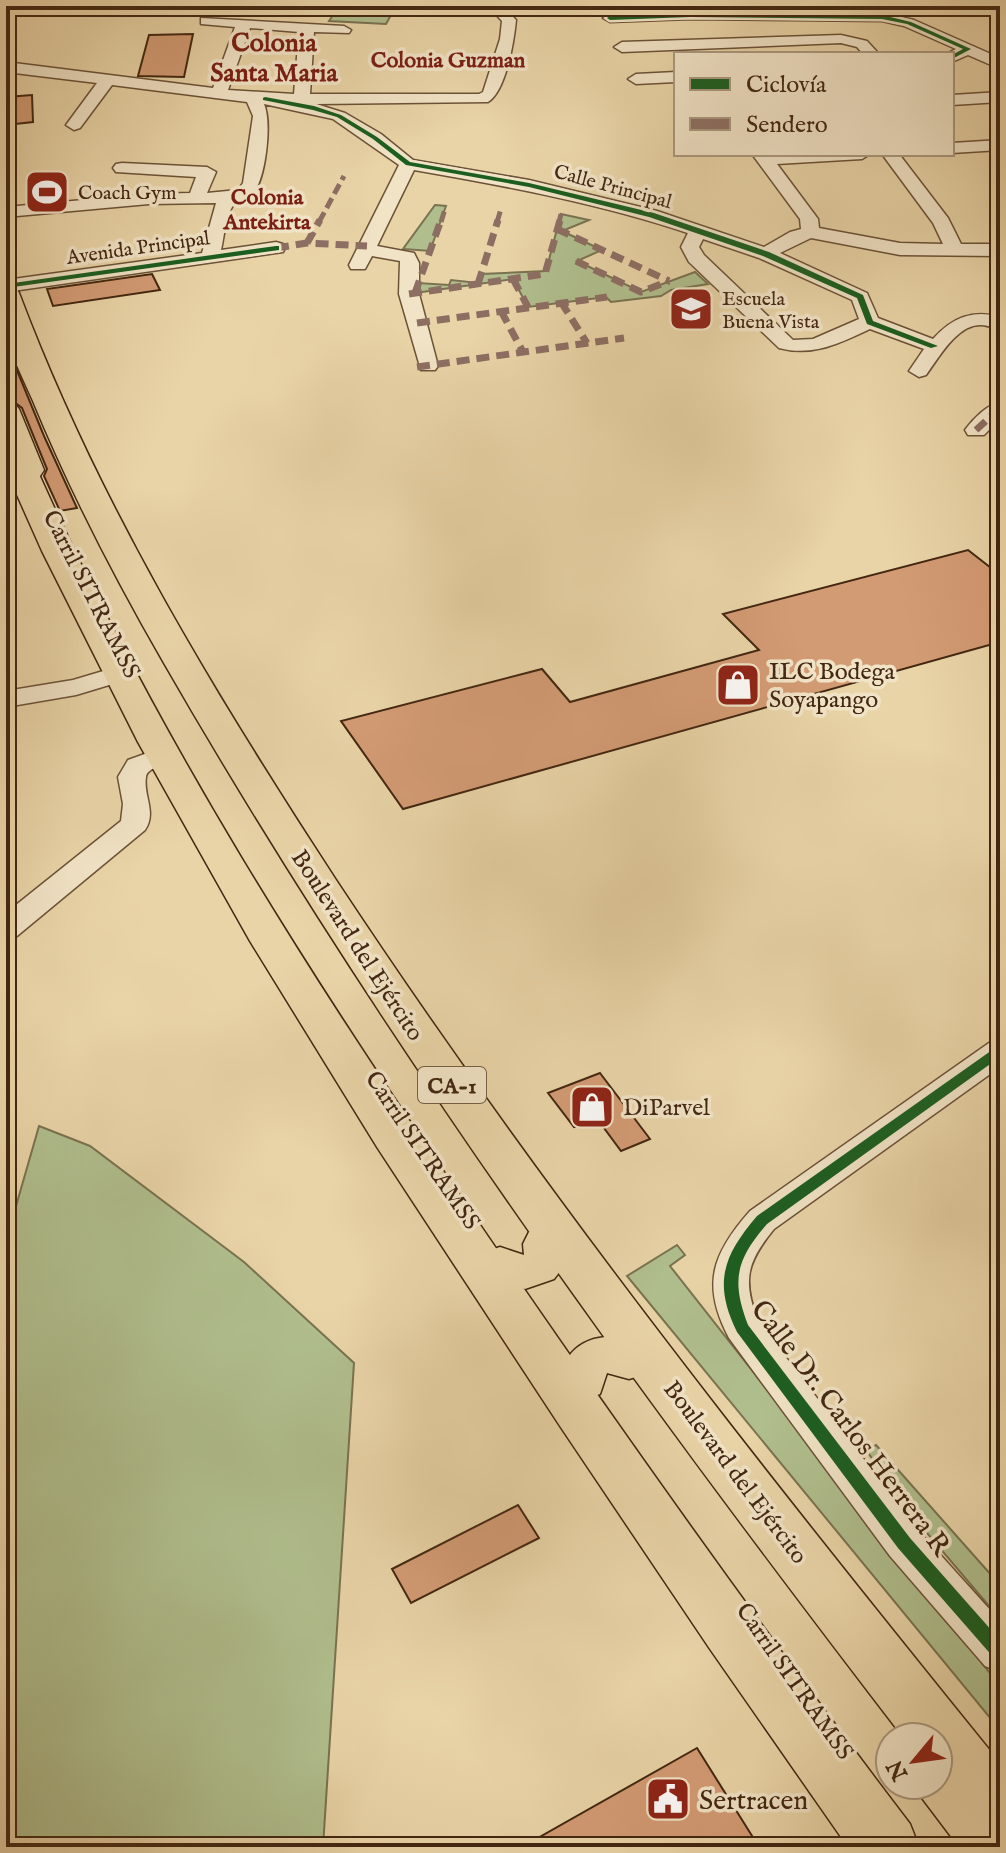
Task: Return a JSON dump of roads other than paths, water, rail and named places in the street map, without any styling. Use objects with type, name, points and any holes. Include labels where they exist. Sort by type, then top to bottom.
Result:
[{"type":"highway","name":"Boulevard del Ejército","points":[[6,293],[63,435],[132,574],[189,677],[334,911],[433,1060],[611,1306],[871,1650],[1000,1813]]},
{"type":"highway","points":[[6,429],[61,562],[249,908],[362,1089],[606,1452],[785,1708],[887,1847]]},
{"type":"main road","name":"Carril SITRAMSS","points":[[6,329],[74,485],[147,630],[224,765],[322,920],[544,1244],[895,1721]]},
{"type":"main road","name":"Carril SITRAMSS","points":[[6,429],[87,591],[155,716],[309,977],[500,1264],[859,1774],[914,1847]]},
{"type":"main road","points":[[500,1264],[509,1271],[535,1271],[544,1264],[547,1254],[544,1244]]},
{"type":"main road","points":[[584,1381],[583,1371],[587,1362],[596,1356],[607,1353],[629,1361]]},
{"type":"main road","points":[[954,1797],[993,1847]]},
{"type":"street","points":[[6,67],[260,99],[482,99],[490,94],[507,39],[509,20],[495,6]]},
{"type":"street","points":[[691,10],[687,24],[695,50]]},
{"type":"street","points":[[610,18],[691,10],[796,11],[895,19],[1000,64]]},
{"type":"street","points":[[206,21],[344,30]]},
{"type":"street","points":[[219,94],[244,24]]},
{"type":"street","points":[[302,97],[307,29]]},
{"type":"street","points":[[622,47],[695,50],[841,39],[862,44],[869,52]]},
{"type":"street","points":[[954,56],[968,49]]},
{"type":"street","points":[[636,79],[674,77]]},
{"type":"street","points":[[74,125],[107,80]]},
{"type":"street","points":[[954,100],[1000,97]]},
{"type":"street","points":[[6,212],[197,197],[230,198],[244,194],[252,183],[261,116],[260,99]]},
{"type":"street","name":"Calle Principal","points":[[260,99],[314,108],[339,116],[375,138],[408,164],[529,185],[651,215],[766,254],[860,297],[870,322]]},
{"type":"street","points":[[954,148],[999,147]]},
{"type":"street","points":[[762,157],[795,156]]},
{"type":"street","points":[[892,156],[942,222],[955,251]]},
{"type":"street","points":[[762,157],[809,219],[811,232]]},
{"type":"street","points":[[408,164],[362,257],[407,257],[410,263],[409,294],[428,366]]},
{"type":"street","points":[[122,168],[207,172],[197,197]]},
{"type":"street","points":[[210,257],[222,208],[230,198]]},
{"type":"street","points":[[698,231],[690,247],[696,258],[786,344],[795,348],[807,347],[870,322],[934,346]]},
{"type":"street","points":[[766,254],[796,236],[811,232],[900,249],[1000,250]]},
{"type":"street","name":"Avenida Principal","points":[[6,286],[276,248]]},
{"type":"street","points":[[919,371],[934,346],[966,321],[980,318],[1000,324]]},
{"type":"street","points":[[976,430],[1000,408]]},
{"type":"street","points":[[6,699],[76,687],[120,674]]},
{"type":"street","points":[[6,929],[135,824],[137,804],[132,777],[138,766],[164,755]]},
{"type":"street","name":"Calle Dr. Carlos Herrera R","points":[[1000,1051],[762,1220],[739,1245],[728,1275],[731,1304],[742,1328],[904,1543],[1000,1652]]},
{"type":"place","name":"Coach Gym","points":[[47,192]]},
{"type":"place","name":"Escuela Buena Vista","points":[[691,309]]},
{"type":"place","name":"ILC Bodega Soyapango","points":[[738,685]]},
{"type":"place","name":"DiParvel","points":[[592,1107]]},
{"type":"place","name":"Sertracen","points":[[668,1799]]},
{"type":"district","name":"Colonia Santa Maria","points":[[274,57]]},
{"type":"district","name":"Colonia Guzman","points":[[448,59]]},
{"type":"district","name":"Colonia Antekirta","points":[[267,208]]}]
